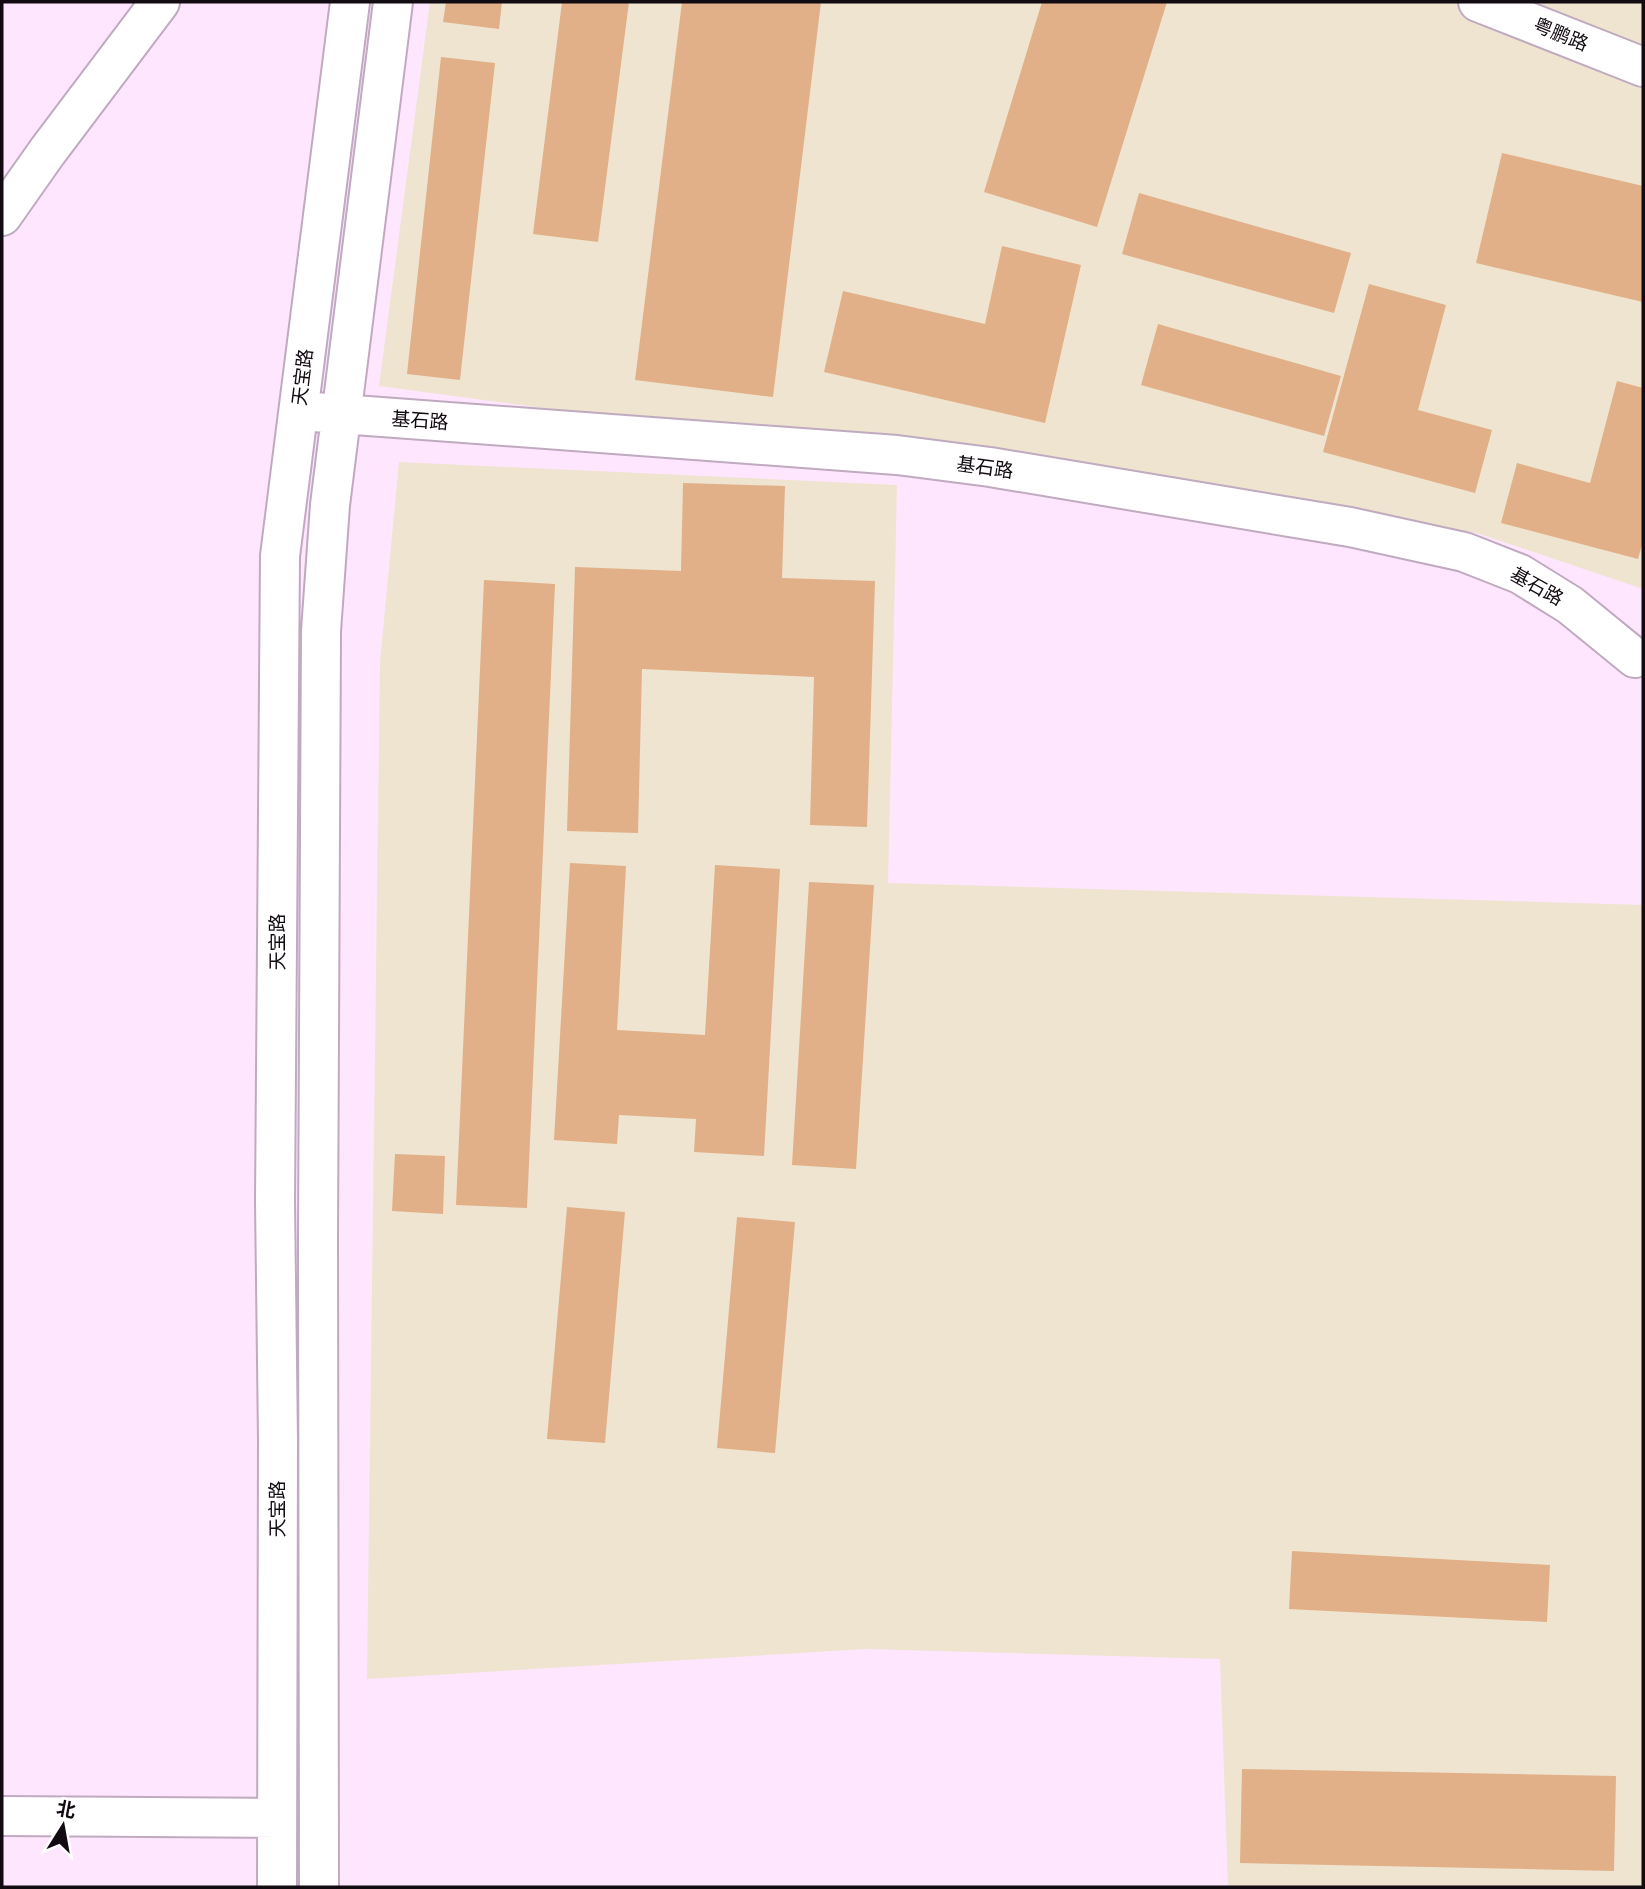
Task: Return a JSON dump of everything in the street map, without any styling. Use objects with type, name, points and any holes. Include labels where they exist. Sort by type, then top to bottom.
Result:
[{"type":"street","points":[[2,216],[160,2]]},
{"type":"street","name":"天宝路","points":[[277,1887],[278,1441],[275,1201],[280,556],[350,2]]},
{"type":"street","points":[[319,1887],[321,631],[330,505],[393,2]]},
{"type":"street","name":"粤鹏路","points":[[1478,2],[1643,67]]},
{"type":"street","name":"基石路","points":[[298,410],[897,455],[1350,527],[1464,552],[1520,574],[1570,605],[1635,659]]},
{"type":"street","points":[[2,1816],[276,1818]]},
{"type":"shaded area","points":[[430,2],[1643,2],[1643,589],[1477,533],[379,386]]},
{"type":"shaded area","points":[[399,462],[897,485],[888,883],[1643,905],[1643,1887],[1228,1887],[1220,1659],[866,1649],[367,1679],[380,662]]},
{"type":"building","points":[[446,2],[502,2],[499,29],[443,22]]},
{"type":"building","points":[[562,2],[629,2],[598,242],[533,234]]},
{"type":"building","points":[[682,2],[821,2],[773,397],[635,380]]},
{"type":"building","points":[[1042,2],[1167,2],[1097,227],[984,192]]},
{"type":"building","points":[[441,57],[495,63],[460,380],[407,374]]},
{"type":"building","points":[[1502,153],[1643,186],[1643,302],[1476,263]]},
{"type":"building","points":[[1139,193],[1351,253],[1334,313],[1122,254]]},
{"type":"building","points":[[1002,246],[1081,265],[1045,423],[824,372],[843,291],[985,324]]},
{"type":"building","points":[[1369,284],[1446,305],[1418,410],[1492,430],[1475,493],[1323,452]]},
{"type":"building","points":[[1158,324],[1341,376],[1324,436],[1141,385]]},
{"type":"building","points":[[1617,381],[1643,388],[1643,541],[1638,559],[1501,523],[1517,463],[1590,483]]},
{"type":"building","points":[[683,483],[785,486],[782,578],[875,581],[867,827],[810,825],[814,677],[642,669],[638,833],[567,831],[575,567],[681,571]]},
{"type":"building","points":[[484,580],[555,584],[527,1208],[456,1205]]},
{"type":"building","points":[[570,863],[626,866],[617,1030],[705,1035],[715,865],[780,869],[764,1156],[694,1152],[696,1119],[619,1115],[617,1144],[554,1140]]},
{"type":"building","points":[[809,882],[874,885],[856,1169],[792,1165]]},
{"type":"building","points":[[395,1154],[445,1156],[443,1214],[392,1211]]},
{"type":"building","points":[[567,1207],[625,1212],[605,1443],[547,1439]]},
{"type":"building","points":[[737,1217],[795,1222],[775,1453],[717,1448]]},
{"type":"building","points":[[1292,1551],[1550,1565],[1547,1622],[1289,1609]]},
{"type":"building","points":[[1242,1769],[1616,1776],[1614,1871],[1240,1863]]}]
